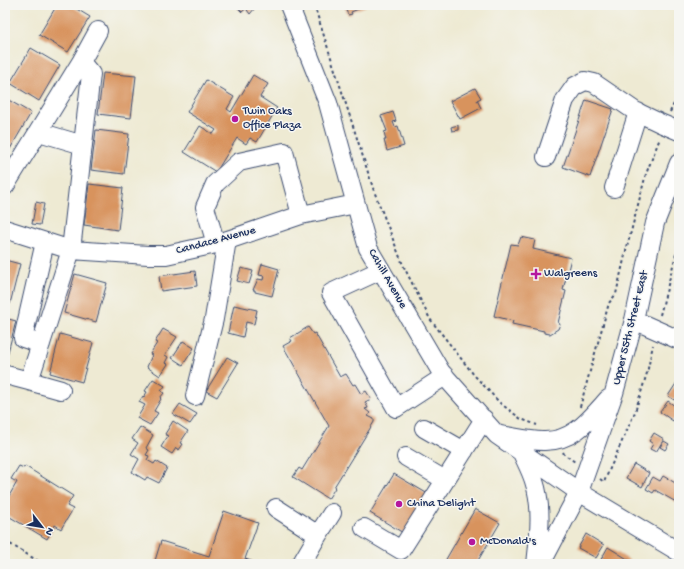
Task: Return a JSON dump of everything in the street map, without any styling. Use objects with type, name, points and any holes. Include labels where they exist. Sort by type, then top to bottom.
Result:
[{"type":"street","name":"Cahill Avenue","points":[[289,5],[328,103],[368,248],[441,372],[497,434],[522,453],[580,492],[679,552]]},
{"type":"street","points":[[5,186],[81,62],[98,31]]},
{"type":"street","points":[[29,381],[71,250],[91,74],[81,62]]},
{"type":"street","points":[[546,157],[565,100],[575,86],[585,81],[594,83],[638,112],[672,128]]},
{"type":"street","points":[[614,188],[638,112]]},
{"type":"street","points":[[39,132],[83,145]]},
{"type":"street","points":[[195,396],[214,319],[221,242],[205,207],[215,184],[239,162],[284,152],[301,215]]},
{"type":"street","name":"Upper 55th Street East","points":[[541,564],[580,492],[614,393],[634,320],[655,223],[679,163]]},
{"type":"street","name":"Candace Avenue","points":[[5,229],[71,250],[166,255],[221,242],[301,215],[356,204]]},
{"type":"street","points":[[41,344],[23,338],[45,242]]},
{"type":"street","points":[[381,270],[331,293],[396,408],[445,376]]},
{"type":"street","points":[[634,320],[679,340]]},
{"type":"street","points":[[6,375],[61,390]]},
{"type":"street","points":[[497,434],[544,441],[568,436],[588,422],[614,393]]},
{"type":"street","points":[[364,528],[401,550],[484,419]]},
{"type":"street","points":[[424,428],[464,451]]},
{"type":"street","points":[[522,453],[535,482],[539,508],[539,534],[536,564]]},
{"type":"street","points":[[406,457],[445,480]]},
{"type":"street","points":[[276,508],[318,535]]},
{"type":"street","points":[[301,564],[332,513]]},
{"type":"path","points":[[314,5],[374,191],[403,265],[430,319],[474,375],[500,403],[521,419],[540,426]]},
{"type":"path","points":[[577,410],[581,406],[609,303],[616,294],[646,174],[672,128],[671,108],[679,93]]},
{"type":"path","points":[[564,454],[604,482],[635,412],[647,373],[656,330],[679,243]]},
{"type":"path","points":[[5,541],[42,564]]},
{"type":"building","points":[[57,5],[70,5],[90,17],[68,52],[39,35]]},
{"type":"building","points":[[235,5],[250,5],[242,12]]},
{"type":"building","points":[[252,5],[255,8],[250,14],[247,10]]},
{"type":"building","points":[[344,5],[366,6],[351,12],[352,14],[348,15]]},
{"type":"building","points":[[31,48],[60,65],[39,101],[10,83]]},
{"type":"building","points":[[103,73],[136,76],[131,118],[98,114]]},
{"type":"building","name":"Twin Oaks Office Plaza","points":[[253,75],[268,84],[260,97],[277,108],[257,142],[250,138],[246,144],[237,138],[216,172],[184,152],[200,126],[213,134],[216,130],[187,112],[206,80],[234,97],[227,109],[231,112]]},
{"type":"building","points":[[475,88],[481,98],[477,100],[481,108],[460,119],[450,101]]},
{"type":"building","points":[[5,98],[31,113],[10,149],[5,146]]},
{"type":"building","points":[[586,100],[613,109],[590,177],[563,167]]},
{"type":"building","points":[[393,112],[396,121],[393,122],[395,127],[398,126],[404,146],[387,151],[384,140],[386,140],[384,132],[387,131],[381,116]]},
{"type":"building","points":[[458,125],[458,130],[452,131],[451,127]]},
{"type":"building","points":[[96,130],[129,134],[124,174],[91,170]]},
{"type":"building","points":[[89,184],[123,188],[118,230],[84,225]]},
{"type":"building","points":[[36,202],[44,204],[40,225],[32,224]]},
{"type":"building","name":"Walgreens","points":[[521,237],[535,240],[533,249],[571,258],[563,290],[566,291],[558,323],[560,324],[558,329],[550,334],[544,333],[544,331],[512,324],[513,321],[494,316],[511,244],[518,245]]},
{"type":"building","points":[[5,260],[20,264],[10,304],[5,302]]},
{"type":"building","points":[[262,264],[279,269],[272,296],[255,292],[255,290],[253,290],[258,279],[263,280],[264,276],[259,275]]},
{"type":"building","points":[[241,268],[253,271],[249,284],[237,281]]},
{"type":"building","points":[[195,271],[197,286],[161,291],[159,276]]},
{"type":"building","points":[[75,274],[107,283],[96,322],[64,313]]},
{"type":"building","points":[[234,305],[257,310],[254,324],[246,322],[243,337],[228,333]]},
{"type":"building","points":[[5,318],[16,321],[6,360],[5,360]]},
{"type":"building","points":[[308,327],[313,334],[315,333],[340,377],[346,374],[361,394],[366,391],[371,399],[365,402],[368,408],[365,409],[370,413],[368,416],[374,419],[374,422],[328,499],[293,477],[299,468],[302,470],[329,426],[283,346],[292,341],[290,338]]},
{"type":"building","points":[[163,329],[177,337],[165,355],[168,357],[165,363],[168,364],[160,376],[147,367],[152,355],[150,354],[157,343],[155,342]]},
{"type":"building","points":[[60,334],[93,343],[82,382],[50,373]]},
{"type":"building","points":[[183,341],[194,348],[183,365],[172,358]]},
{"type":"building","points":[[227,357],[238,363],[217,397],[206,391]]},
{"type":"building","points":[[153,379],[165,386],[161,391],[164,393],[154,411],[158,413],[150,425],[137,418],[145,405],[139,402],[143,396],[144,397],[147,392],[145,391]]},
{"type":"building","points":[[679,379],[679,403],[668,396]]},
{"type":"building","points":[[668,401],[679,409],[673,421],[660,412]]},
{"type":"building","points":[[180,404],[197,414],[190,424],[173,414]]},
{"type":"building","points":[[173,421],[188,431],[180,443],[183,444],[179,450],[176,448],[172,454],[161,447],[168,436],[165,434]]},
{"type":"building","points":[[140,427],[153,435],[146,448],[149,450],[146,455],[149,456],[147,460],[154,464],[156,461],[167,468],[159,483],[147,477],[145,480],[132,472],[139,459],[131,454],[138,443],[132,439]]},
{"type":"building","points":[[654,433],[664,439],[656,452],[650,449],[653,444],[649,441]]},
{"type":"building","points":[[664,441],[669,444],[665,450],[660,447]]},
{"type":"building","points":[[634,464],[649,473],[642,487],[626,478]]},
{"type":"building","points":[[19,466],[24,468],[25,466],[73,496],[67,506],[73,509],[61,529],[55,525],[47,539],[5,514],[5,493],[9,496],[17,482],[11,479]]},
{"type":"building","name":"China Delight","points":[[394,474],[428,494],[405,534],[370,513]]},
{"type":"building","points":[[663,476],[679,485],[679,498],[676,502],[655,490],[653,493],[646,489],[653,477],[660,481]]},
{"type":"building","name":"McDonald's","points":[[475,509],[500,523],[476,564],[451,564],[445,561]]},
{"type":"building","points":[[224,511],[258,523],[245,559],[260,564],[154,564],[161,541],[209,556]]},
{"type":"building","points":[[586,534],[604,545],[596,558],[578,548]]},
{"type":"building","points":[[608,547],[629,560],[626,564],[599,563]]},
{"type":"place","name":"Twin Oaks Office Plaza","points":[[235,119]]},
{"type":"place","name":"Walgreens","points":[[536,274]]},
{"type":"place","name":"China Delight","points":[[399,504]]},
{"type":"place","name":"McDonald's","points":[[472,542]]}]
